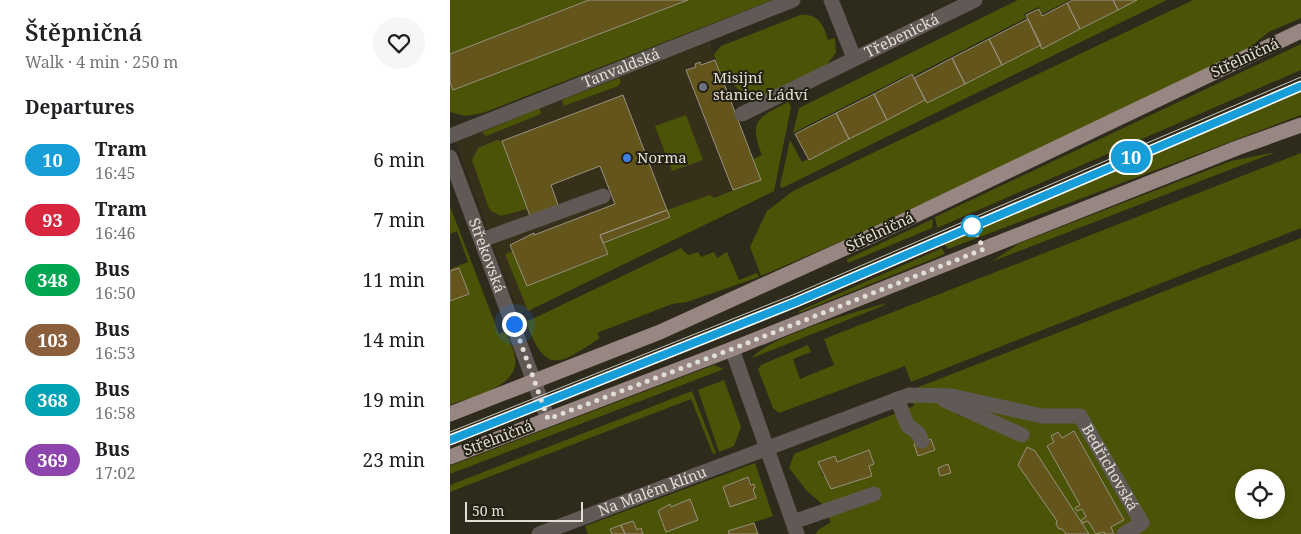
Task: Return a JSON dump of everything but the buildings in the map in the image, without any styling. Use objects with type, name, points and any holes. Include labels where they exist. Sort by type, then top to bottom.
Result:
[{"type":"main road","name":"Střelničná","points":[[450,414],[660,332],[876,234],[1301,31]]},
{"type":"main road","name":"Střelničná","points":[[450,457],[732,349],[1237,148],[1301,125]]},
{"type":"street","name":"Tanvaldská","points":[[450,136],[793,0]]},
{"type":"street","name":"Třebenická","points":[[831,0],[854,58]]},
{"type":"street","name":"Třebenická","points":[[742,114],[838,69],[854,58],[976,0]]},
{"type":"street","name":"Střekovská","points":[[450,157],[548,419]]},
{"type":"street","points":[[482,240],[604,196]]},
{"type":"street","points":[[732,349],[795,528],[874,494]]},
{"type":"street","name":"Bedřichovská","points":[[766,448],[909,395],[952,396],[982,401],[1042,416],[1080,416],[1142,523],[1124,534]]},
{"type":"street","name":"Bedřichovská","points":[[936,396],[1022,435]]},
{"type":"street","points":[[897,399],[908,426],[918,433],[922,441]]},
{"type":"street","name":"Na Malém klínu","points":[[541,534],[574,528],[692,471],[766,448]]},
{"type":"shaded area","points":[[709,39],[715,60],[761,180],[774,191],[528,311],[518,313],[455,140]]},
{"type":"green space","points":[[450,0],[589,0],[450,54]]},
{"type":"green space","points":[[688,0],[772,0],[483,113],[465,116],[450,112],[450,82],[453,90]]},
{"type":"green space","points":[[1018,0],[1070,0],[1042,14],[1039,7],[1024,14],[1026,18],[913,76],[911,73],[793,133],[799,108]]},
{"type":"green space","points":[[1137,0],[1167,0],[782,188],[780,186],[790,140],[802,162],[925,100],[928,103],[1041,45],[1043,48]]},
{"type":"green space","points":[[1193,0],[1301,0],[1301,18],[1269,32],[1245,51],[865,231],[761,276],[750,247],[767,211],[793,191]]},
{"type":"green space","points":[[800,15],[816,18],[822,25],[828,40],[835,38],[836,53],[825,67],[762,99],[746,97],[735,86],[729,70],[720,73],[714,54],[721,46]]},
{"type":"green space","points":[[1301,44],[1301,70],[937,228],[935,217]]},
{"type":"green space","points":[[619,78],[621,82],[618,86],[564,106],[562,100]]},
{"type":"green space","points":[[1301,92],[1301,115],[948,249],[944,243]]},
{"type":"green space","points":[[788,102],[791,107],[774,191],[528,311],[505,254],[513,251],[527,286],[607,255],[603,243],[670,217],[667,210],[710,195],[714,198],[761,180],[753,159],[762,155],[756,127],[763,116]]},
{"type":"green space","points":[[540,108],[541,114],[486,136],[482,132]]},
{"type":"green space","points":[[686,115],[703,160],[672,171],[655,126]]},
{"type":"green space","points":[[497,140],[502,141],[527,209],[501,216],[491,211],[488,206],[472,160],[478,148]]},
{"type":"green space","points":[[1276,152],[991,262],[1020,243],[1231,161]]},
{"type":"green space","points":[[1301,153],[1301,228],[911,382],[905,366],[779,413],[773,408],[758,369],[761,365],[808,345],[811,352],[793,359],[800,379],[834,365],[824,339]]},
{"type":"green space","points":[[450,206],[499,334],[506,331],[515,358],[514,368],[510,376],[502,384],[450,405],[450,301],[469,294],[459,268],[450,271],[450,269],[468,262],[457,231],[450,234]]},
{"type":"green space","points":[[933,219],[932,228],[848,263],[847,259]]},
{"type":"green space","points":[[1301,238],[1301,534],[816,534],[818,530],[831,522],[822,504],[807,491],[789,468],[794,454],[914,406],[912,401],[938,400],[958,415],[991,428],[916,388]],"holes":[[[869,450],[874,464],[869,466],[872,476],[845,485],[826,475],[823,476],[818,462],[835,456],[837,462]]]},
{"type":"green space","points":[[681,248],[688,255],[698,252],[701,257],[714,252],[717,258],[727,252],[739,280],[757,273],[759,277],[687,302],[672,304],[597,333],[600,338],[564,359],[555,360],[547,358],[540,351],[526,322]]},
{"type":"green space","points":[[942,248],[945,254],[799,313],[799,311]]},
{"type":"green space","points":[[885,305],[752,358],[761,350],[793,334],[833,319]]},
{"type":"green space","points":[[714,365],[724,369],[450,474],[450,466]]},
{"type":"green space","points":[[724,380],[741,427],[734,446],[719,452],[698,390]]},
{"type":"green space","points":[[692,391],[716,453],[713,454],[691,399],[450,492],[450,485]]},
{"type":"green space","points":[[755,463],[773,516],[729,531],[729,534],[643,534],[637,530],[633,521],[610,529],[612,534],[588,534],[585,526]],"holes":[[[748,477],[755,488],[730,507],[723,487]],[[690,500],[697,520],[666,532],[658,512],[670,504],[671,507]]]},
{"type":"tram line","points":[[450,432],[795,294],[1301,77]]},
{"type":"tram line","points":[[1214,122],[1301,86]]},
{"type":"tram line","name":"10","points":[[450,440],[796,302],[1147,150],[1301,86]]},
{"type":"place","name":"Misijní stanice Ládví","points":[[703,87]]},
{"type":"place","name":"Norma","points":[[627,158]]},
{"type":"route","points":[[514,324],[548,419],[732,349],[984,249],[972,226]]}]
